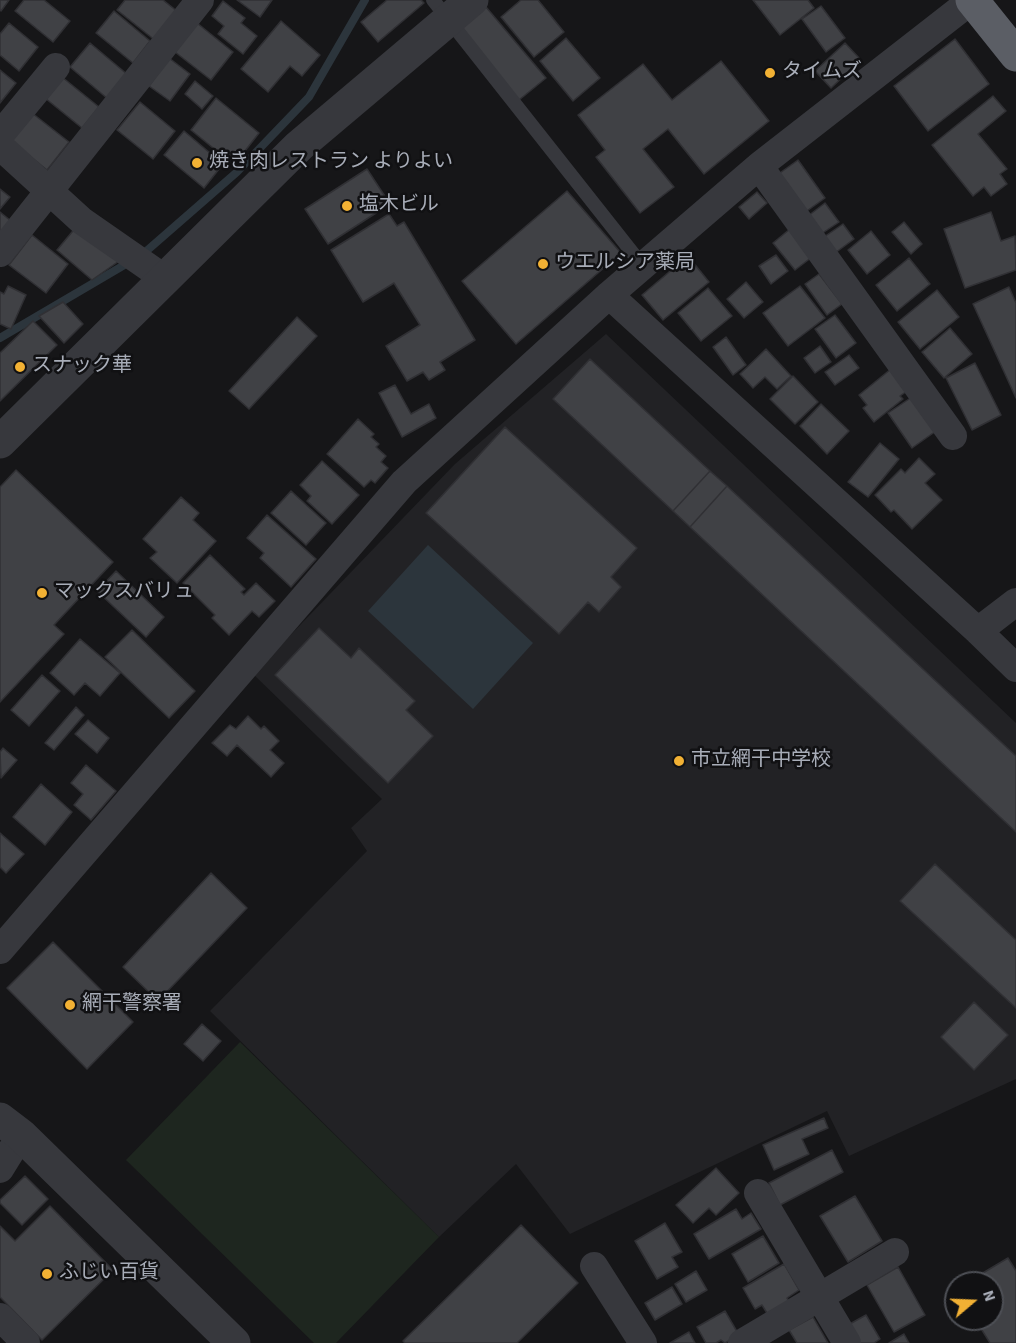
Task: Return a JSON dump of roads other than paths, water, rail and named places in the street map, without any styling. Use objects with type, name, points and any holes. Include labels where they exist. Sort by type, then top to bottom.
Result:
[{"type":"highway","points":[[972,0],[1016,56]]},
{"type":"street","points":[[0,253],[200,0]]},
{"type":"street","points":[[0,950],[404,482],[609,296],[759,166],[972,0]]},
{"type":"street","points":[[0,442],[299,146],[451,7]]},
{"type":"street","points":[[0,135],[56,67]]},
{"type":"street","points":[[0,146],[82,221],[164,278]]},
{"type":"street","points":[[759,166],[953,436]]},
{"type":"street","points":[[609,296],[1016,668]]},
{"type":"street","points":[[978,632],[1016,602]]},
{"type":"street","points":[[0,1169],[10,1127]]},
{"type":"street","points":[[10,1127],[234,1343]]},
{"type":"street","points":[[758,1193],[847,1343]]},
{"type":"street","points":[[742,1343],[895,1252]]},
{"type":"street","points":[[594,1266],[643,1343]]},
{"type":"street","points":[[0,1317],[26,1343]]},
{"type":"lane","points":[[451,7],[643,266]]},
{"type":"waterway","points":[[0,338],[143,254],[237,172],[309,97],[365,0]]},
{"type":"place","name":"タイムズ","points":[[770,73]]},
{"type":"place","name":"焼き肉レストラン よりよい","points":[[197,163]]},
{"type":"place","name":"塩木ビル","points":[[347,206]]},
{"type":"place","name":"ウエルシア薬局","points":[[543,264]]},
{"type":"place","name":"スナック華","points":[[20,367]]},
{"type":"place","name":"マックスバリュ","points":[[42,593]]},
{"type":"place","name":"市立網干中学校","points":[[679,761]]},
{"type":"place","name":"網干警察署","points":[[70,1005]]},
{"type":"place","name":"ふじい百貨","points":[[47,1274]]}]
